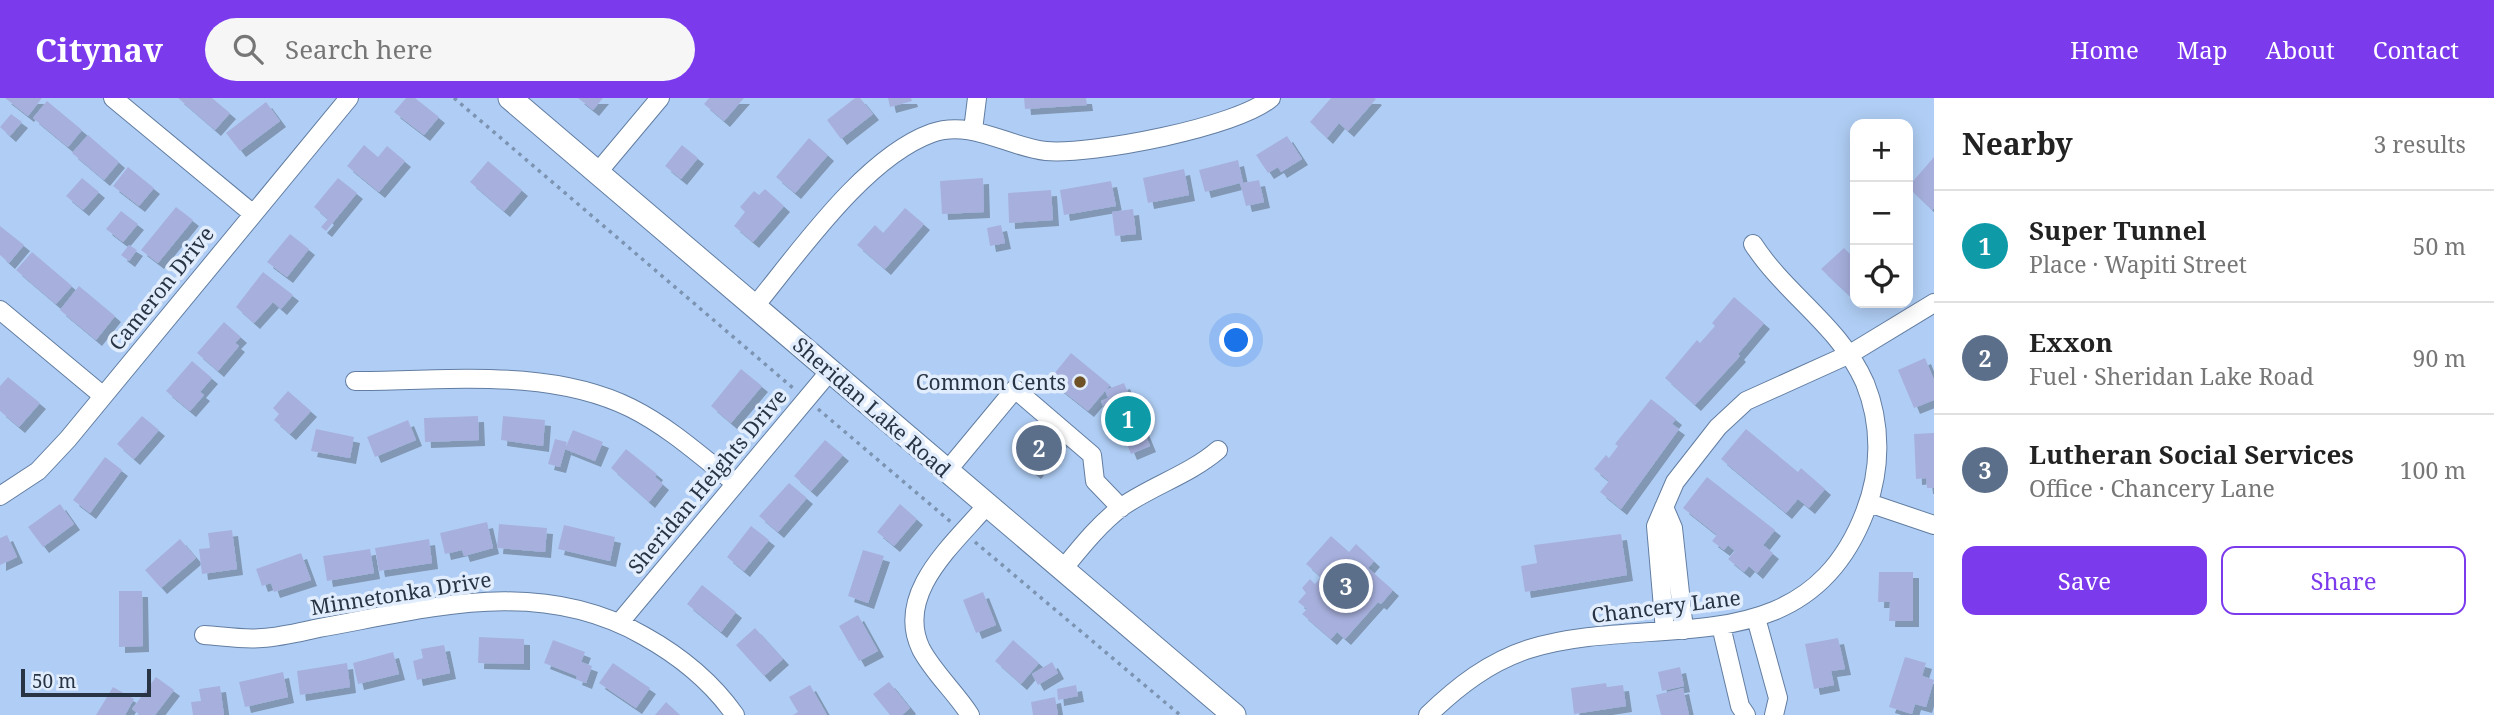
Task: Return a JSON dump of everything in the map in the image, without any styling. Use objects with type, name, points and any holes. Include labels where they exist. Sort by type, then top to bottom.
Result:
[{"type":"main road","name":"Sheridan Lake Road","points":[[510,98],[1234,715]]},
{"type":"street","points":[[113,98],[252,213]]},
{"type":"street","name":"Cameron Drive","points":[[0,496],[38,471],[349,98]]},
{"type":"street","points":[[598,173],[660,98]]},
{"type":"street","points":[[973,130],[976,98]]},
{"type":"street","points":[[755,306],[855,188],[890,155],[934,132],[973,130],[1045,151],[1119,148],[1216,122],[1264,105],[1271,98]]},
{"type":"street","name":"Chancery Lane","points":[[1428,715],[1466,681],[1508,657],[1557,643],[1721,626],[1780,609],[1816,584],[1842,555],[1869,503],[1876,466],[1878,432],[1865,384],[1850,354],[1827,324],[1779,279],[1753,244]]},
{"type":"street","points":[[1665,631],[1655,537],[1659,516],[1675,482],[1733,412],[1763,392],[1850,354],[1934,303]]},
{"type":"street","points":[[0,310],[102,395]]},
{"type":"street","name":"Sheridan Heights Drive","points":[[620,622],[830,371]]},
{"type":"street","points":[[355,381],[508,381],[588,392],[628,406],[662,425],[735,483]]},
{"type":"street","points":[[947,471],[1015,388],[1093,455],[1095,481],[1121,508]]},
{"type":"street","points":[[1063,569],[1089,538],[1121,508],[1196,467],[1218,450]]},
{"type":"street","points":[[1869,503],[1934,525]]},
{"type":"street","points":[[970,715],[921,648],[916,632],[916,605],[927,578],[987,505]]},
{"type":"street","points":[[1664,508],[1673,528],[1684,630]]},
{"type":"street","name":"Minnetonka Drive","points":[[204,635],[261,639],[451,605],[523,600],[582,608],[620,622],[678,655],[722,697],[735,715]]},
{"type":"street","points":[[1756,618],[1778,698],[1774,715]]},
{"type":"street","points":[[1721,626],[1740,706],[1746,715]]},
{"type":"building","points":[[5,98],[42,98],[28,116]]},
{"type":"building","points":[[178,98],[212,98],[230,113],[215,130]]},
{"type":"building","points":[[406,98],[415,98],[439,117],[424,135],[394,112]]},
{"type":"building","points":[[578,98],[603,98],[593,110]]},
{"type":"building","points":[[709,98],[744,98],[724,121],[704,104]]},
{"type":"building","points":[[855,98],[860,98],[873,114],[841,139],[827,120]]},
{"type":"building","points":[[888,98],[911,98],[912,101],[890,107]]},
{"type":"building","points":[[1024,98],[1086,98],[1087,105],[1025,109]]},
{"type":"building","points":[[1331,98],[1376,99],[1348,131],[1339,123],[1327,138],[1310,122]]},
{"type":"building","points":[[47,101],[82,130],[68,147],[33,118]]},
{"type":"building","points":[[266,102],[280,121],[240,151],[226,133]]},
{"type":"building","points":[[11,114],[22,122],[10,136],[0,127]]},
{"type":"building","points":[[88,135],[119,162],[104,180],[72,153]]},
{"type":"building","points":[[1287,136],[1302,159],[1281,172],[1278,167],[1268,173],[1256,155]]},
{"type":"building","points":[[809,138],[828,155],[795,193],[776,177]]},
{"type":"building","points":[[364,145],[378,157],[387,146],[405,161],[379,192],[347,166]]},
{"type":"building","points":[[682,145],[698,158],[681,179],[665,166]]},
{"type":"building","points":[[1934,157],[1932,210],[1913,192],[1913,181]]},
{"type":"building","points":[[1238,160],[1243,183],[1259,180],[1264,202],[1246,206],[1240,183],[1205,192],[1199,170]]},
{"type":"building","points":[[488,161],[522,190],[504,211],[470,182]]},
{"type":"building","points":[[128,167],[154,188],[139,206],[113,186]]},
{"type":"building","points":[[1184,169],[1189,195],[1148,203],[1143,178]]},
{"type":"building","points":[[82,178],[99,192],[83,210],[66,196]]},
{"type":"building","points":[[338,178],[357,193],[326,231],[321,227],[328,219],[314,207]]},
{"type":"building","points":[[983,178],[984,212],[942,214],[940,181]]},
{"type":"building","points":[[1111,181],[1116,206],[1064,215],[1060,190]]},
{"type":"building","points":[[765,189],[784,206],[753,242],[734,226],[745,212],[740,207],[754,191],[759,195]]},
{"type":"building","points":[[1051,190],[1053,220],[1009,223],[1008,193]]},
{"type":"building","points":[[176,207],[193,220],[158,263],[141,250]]},
{"type":"building","points":[[905,208],[924,224],[885,269],[857,245],[875,225],[883,233]]},
{"type":"building","points":[[1133,209],[1136,234],[1115,236],[1112,212]]},
{"type":"building","points":[[121,211],[138,224],[123,242],[106,229]]},
{"type":"building","points":[[1001,225],[1005,243],[990,246],[987,228]]},
{"type":"building","points":[[0,226],[24,245],[9,263],[0,255]]},
{"type":"building","points":[[290,234],[309,249],[287,277],[267,262]]},
{"type":"building","points":[[129,245],[137,250],[129,261],[121,255]]},
{"type":"building","points":[[1844,248],[1850,254],[1850,296],[1821,269]]},
{"type":"building","points":[[32,252],[72,286],[56,304],[16,270]]},
{"type":"building","points":[[263,272],[293,295],[281,309],[273,302],[254,323],[236,307]]},
{"type":"building","points":[[79,286],[115,316],[96,340],[60,310]]},
{"type":"building","points":[[1734,297],[1764,323],[1738,354],[1740,356],[1695,405],[1665,378],[1697,340],[1700,343],[1715,326],[1712,323]]},
{"type":"building","points":[[224,322],[241,337],[235,343],[239,346],[218,371],[197,353]]},
{"type":"building","name":"Common Cents","points":[[1071,353],[1110,385],[1088,411],[1049,380]]},
{"type":"building","points":[[1925,358],[1934,380],[1934,400],[1914,408],[1898,370]]},
{"type":"building","points":[[192,361],[212,378],[200,392],[204,395],[190,411],[166,391]]},
{"type":"building","points":[[741,369],[762,386],[731,423],[711,406]]},
{"type":"building","points":[[8,377],[40,403],[19,427],[0,411],[0,386]]},
{"type":"building","points":[[1124,383],[1150,446],[1131,454],[1116,418],[1109,421],[1101,401],[1108,398],[1105,390]]},
{"type":"building","points":[[288,391],[311,411],[290,434],[274,420],[279,414],[273,408]]},
{"type":"building","points":[[1651,399],[1676,419],[1672,424],[1679,429],[1621,509],[1600,492],[1609,481],[1594,469],[1606,455],[1609,458],[1618,446],[1615,444]]},
{"type":"building","points":[[142,416],[159,430],[134,459],[117,444]]},
{"type":"building","points":[[478,416],[479,440],[425,442],[424,418]]},
{"type":"building","points":[[503,416],[545,420],[543,446],[501,440]]},
{"type":"building","points":[[408,420],[416,440],[375,457],[367,437]]},
{"type":"building","points":[[1044,424],[1063,439],[1035,473],[1016,458]]},
{"type":"building","points":[[316,429],[354,437],[350,458],[311,451]]},
{"type":"building","points":[[1746,429],[1798,472],[1801,468],[1825,489],[1809,508],[1798,499],[1786,513],[1721,459]]},
{"type":"building","points":[[573,430],[603,442],[595,461],[565,449]]},
{"type":"building","points":[[1934,433],[1934,488],[1927,488],[1926,478],[1916,479],[1914,434]]},
{"type":"building","points":[[555,439],[567,442],[560,467],[548,464]]},
{"type":"building","points":[[825,440],[843,455],[811,491],[794,476]]},
{"type":"building","points":[[626,449],[657,474],[655,477],[663,484],[649,502],[611,468]]},
{"type":"building","points":[[105,457],[122,470],[90,513],[73,500]]},
{"type":"building","points":[[1707,477],[1775,530],[1763,545],[1773,553],[1757,573],[1749,566],[1744,572],[1728,559],[1735,551],[1728,545],[1724,550],[1712,541],[1717,535],[1683,508]]},
{"type":"building","points":[[789,483],[807,498],[778,532],[759,516]]},
{"type":"building","points":[[60,504],[74,524],[43,547],[28,527]]},
{"type":"building","points":[[900,504],[917,519],[894,546],[877,532]]},
{"type":"building","points":[[487,522],[493,548],[464,556],[462,550],[445,554],[440,533]]},
{"type":"building","points":[[499,524],[547,528],[545,552],[497,548]]},
{"type":"building","points":[[564,525],[615,537],[610,561],[558,549]]},
{"type":"building","points":[[751,526],[769,540],[744,571],[727,557]]},
{"type":"building","points":[[232,530],[237,569],[202,574],[199,549],[210,548],[208,533]]},
{"type":"building","points":[[1621,534],[1627,575],[1525,592],[1521,566],[1537,563],[1534,545]]},
{"type":"building","points":[[7,535],[17,557],[0,565],[0,538]]},
{"type":"building","points":[[1331,536],[1349,552],[1356,544],[1374,561],[1368,568],[1393,590],[1381,604],[1378,602],[1345,639],[1337,632],[1331,639],[1302,614],[1307,609],[1298,602],[1306,593],[1302,588],[1310,579],[1315,584],[1321,577],[1306,564]]},
{"type":"building","points":[[180,539],[196,558],[161,588],[145,570]]},
{"type":"building","points":[[429,539],[432,563],[379,571],[375,548]]},
{"type":"building","points":[[370,549],[374,573],[327,581],[323,556]]},
{"type":"building","points":[[863,550],[884,556],[868,603],[848,596]]},
{"type":"building","points":[[301,553],[311,580],[274,592],[271,583],[262,586],[256,569]]},
{"type":"building","points":[[1879,572],[1913,572],[1913,621],[1889,621],[1890,602],[1878,602]]},
{"type":"building","points":[[702,585],[736,612],[721,632],[687,604]]},
{"type":"building","points":[[119,591],[142,591],[143,646],[119,647]]},
{"type":"building","points":[[983,592],[996,625],[976,633],[963,600]]},
{"type":"building","points":[[858,615],[878,651],[859,661],[839,626]]},
{"type":"building","points":[[755,628],[783,659],[764,676],[736,645]]},
{"type":"building","points":[[479,637],[524,639],[524,664],[478,663]]},
{"type":"building","points":[[1838,638],[1845,669],[1831,671],[1834,685],[1814,689],[1805,644]]},
{"type":"building","points":[[553,640],[585,652],[581,662],[592,666],[586,683],[576,679],[577,676],[544,663]]},
{"type":"building","points":[[1013,640],[1039,663],[1021,684],[995,661]]},
{"type":"building","points":[[444,645],[450,673],[417,680],[413,661],[423,658],[421,649]]},
{"type":"building","points":[[393,652],[399,674],[358,684],[353,663]]},
{"type":"building","points":[[1905,657],[1926,663],[1922,676],[1934,680],[1926,707],[1915,704],[1912,714],[1889,707]]},
{"type":"building","points":[[1052,662],[1058,673],[1038,685],[1032,674]]},
{"type":"building","points":[[347,663],[350,687],[300,695],[297,671]]},
{"type":"building","points":[[613,663],[650,688],[636,708],[599,683]]},
{"type":"building","points":[[1680,667],[1684,686],[1662,691],[1658,672]]},
{"type":"building","points":[[283,672],[288,697],[245,707],[239,682]]},
{"type":"building","points":[[156,677],[174,690],[155,715],[140,715],[132,709]]},
{"type":"building","points":[[889,682],[910,708],[902,715],[890,715],[873,694]]},
{"type":"building","points":[[1606,683],[1607,687],[1623,685],[1626,706],[1574,714],[1571,688]]},
{"type":"building","points":[[810,685],[827,715],[793,715],[798,712],[789,697]]},
{"type":"building","points":[[1076,685],[1078,696],[1058,700],[1057,689]]},
{"type":"building","points":[[220,686],[224,715],[193,715],[191,702],[201,701],[199,689]]},
{"type":"building","points":[[113,687],[134,699],[125,715],[96,715]]},
{"type":"building","points":[[1683,688],[1689,715],[1661,715],[1656,695]]},
{"type":"building","points":[[1055,697],[1058,715],[1033,715],[1031,702]]},
{"type":"building","points":[[666,702],[680,715],[655,715]]},
{"type":"place","name":"Common Cents","points":[[1080,382]]},
{"type":"place","name":"Super Tunnel","points":[[1128,419]]},
{"type":"place","name":"Exxon","points":[[1039,448]]},
{"type":"place","name":"Lutheran Social Services","points":[[1346,586]]}]
